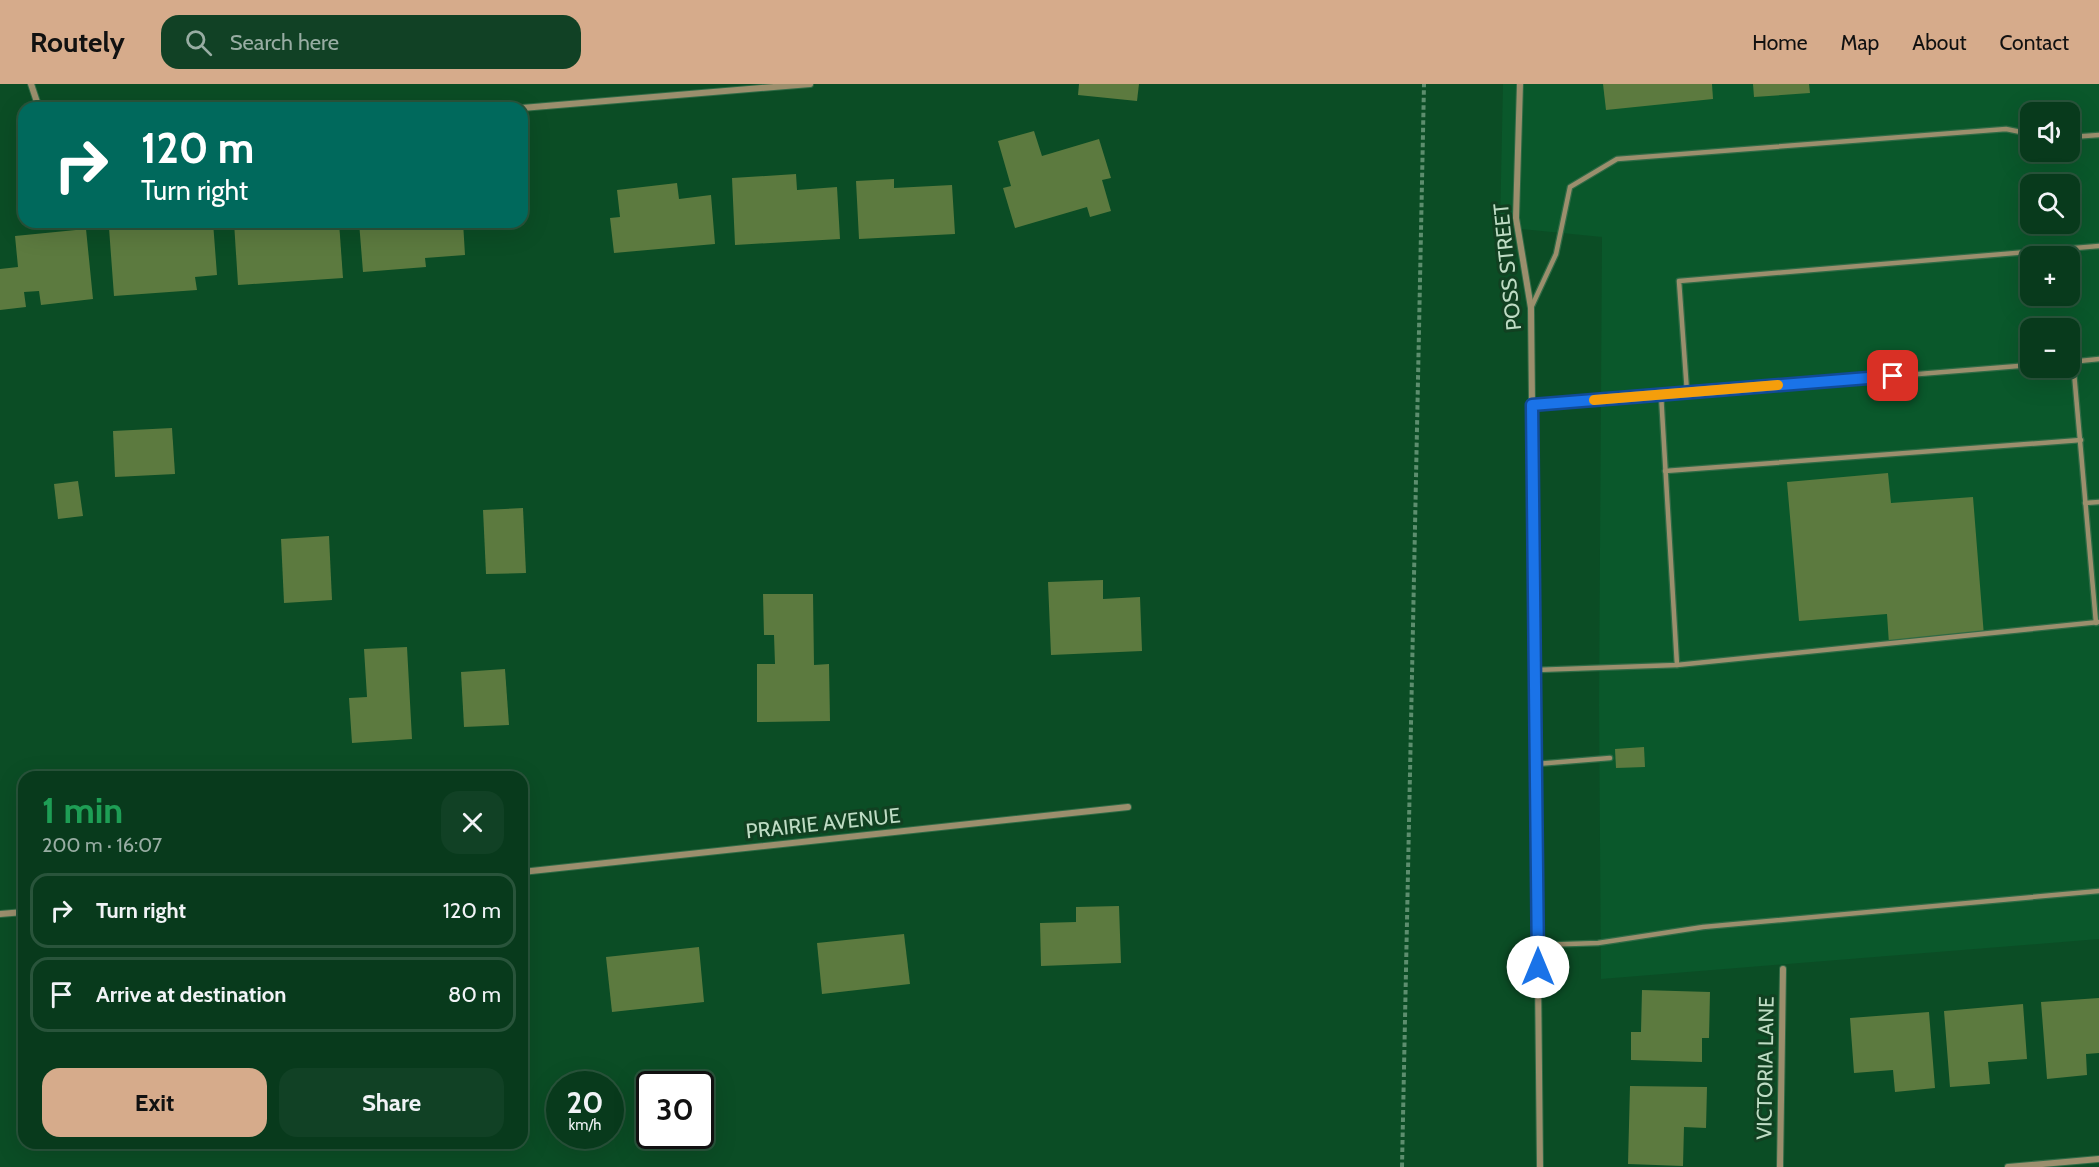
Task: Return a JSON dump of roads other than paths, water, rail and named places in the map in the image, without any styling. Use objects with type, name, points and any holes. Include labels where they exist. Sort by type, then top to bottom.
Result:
[{"type":"street","points":[[31,84],[37,102]]},
{"type":"street","points":[[528,108],[810,84]]},
{"type":"street","name":"POSS STREET","points":[[1520,84],[1516,218],[1531,308],[1540,1167]]},
{"type":"street","name":"PRAIRIE AVENUE","points":[[528,871],[1128,807]]},
{"type":"street","points":[[0,914],[18,912]]},
{"type":"street","name":"VICTORIA LANE","points":[[1780,1167],[1783,969]]},
{"type":"street","points":[[2008,1167],[2099,1160]]},
{"type":"lane","points":[[1531,308],[1556,254],[1570,187],[1617,159],[2006,129],[2020,132]]},
{"type":"lane","points":[[2080,136],[2099,135]]},
{"type":"lane","points":[[1687,392],[1678,280],[2099,246]]},
{"type":"lane","points":[[2080,360],[2099,359]]},
{"type":"lane","points":[[1532,405],[2020,366]]},
{"type":"lane","points":[[1535,670],[1677,665],[2098,622],[2073,378]]},
{"type":"lane","points":[[1660,394],[1677,665]]},
{"type":"lane","points":[[1665,471],[2080,440]]},
{"type":"lane","points":[[2085,503],[2099,502]]},
{"type":"lane","points":[[1536,764],[1610,758]]},
{"type":"lane","points":[[1538,945],[1598,943],[1703,927],[2099,891]]}]
